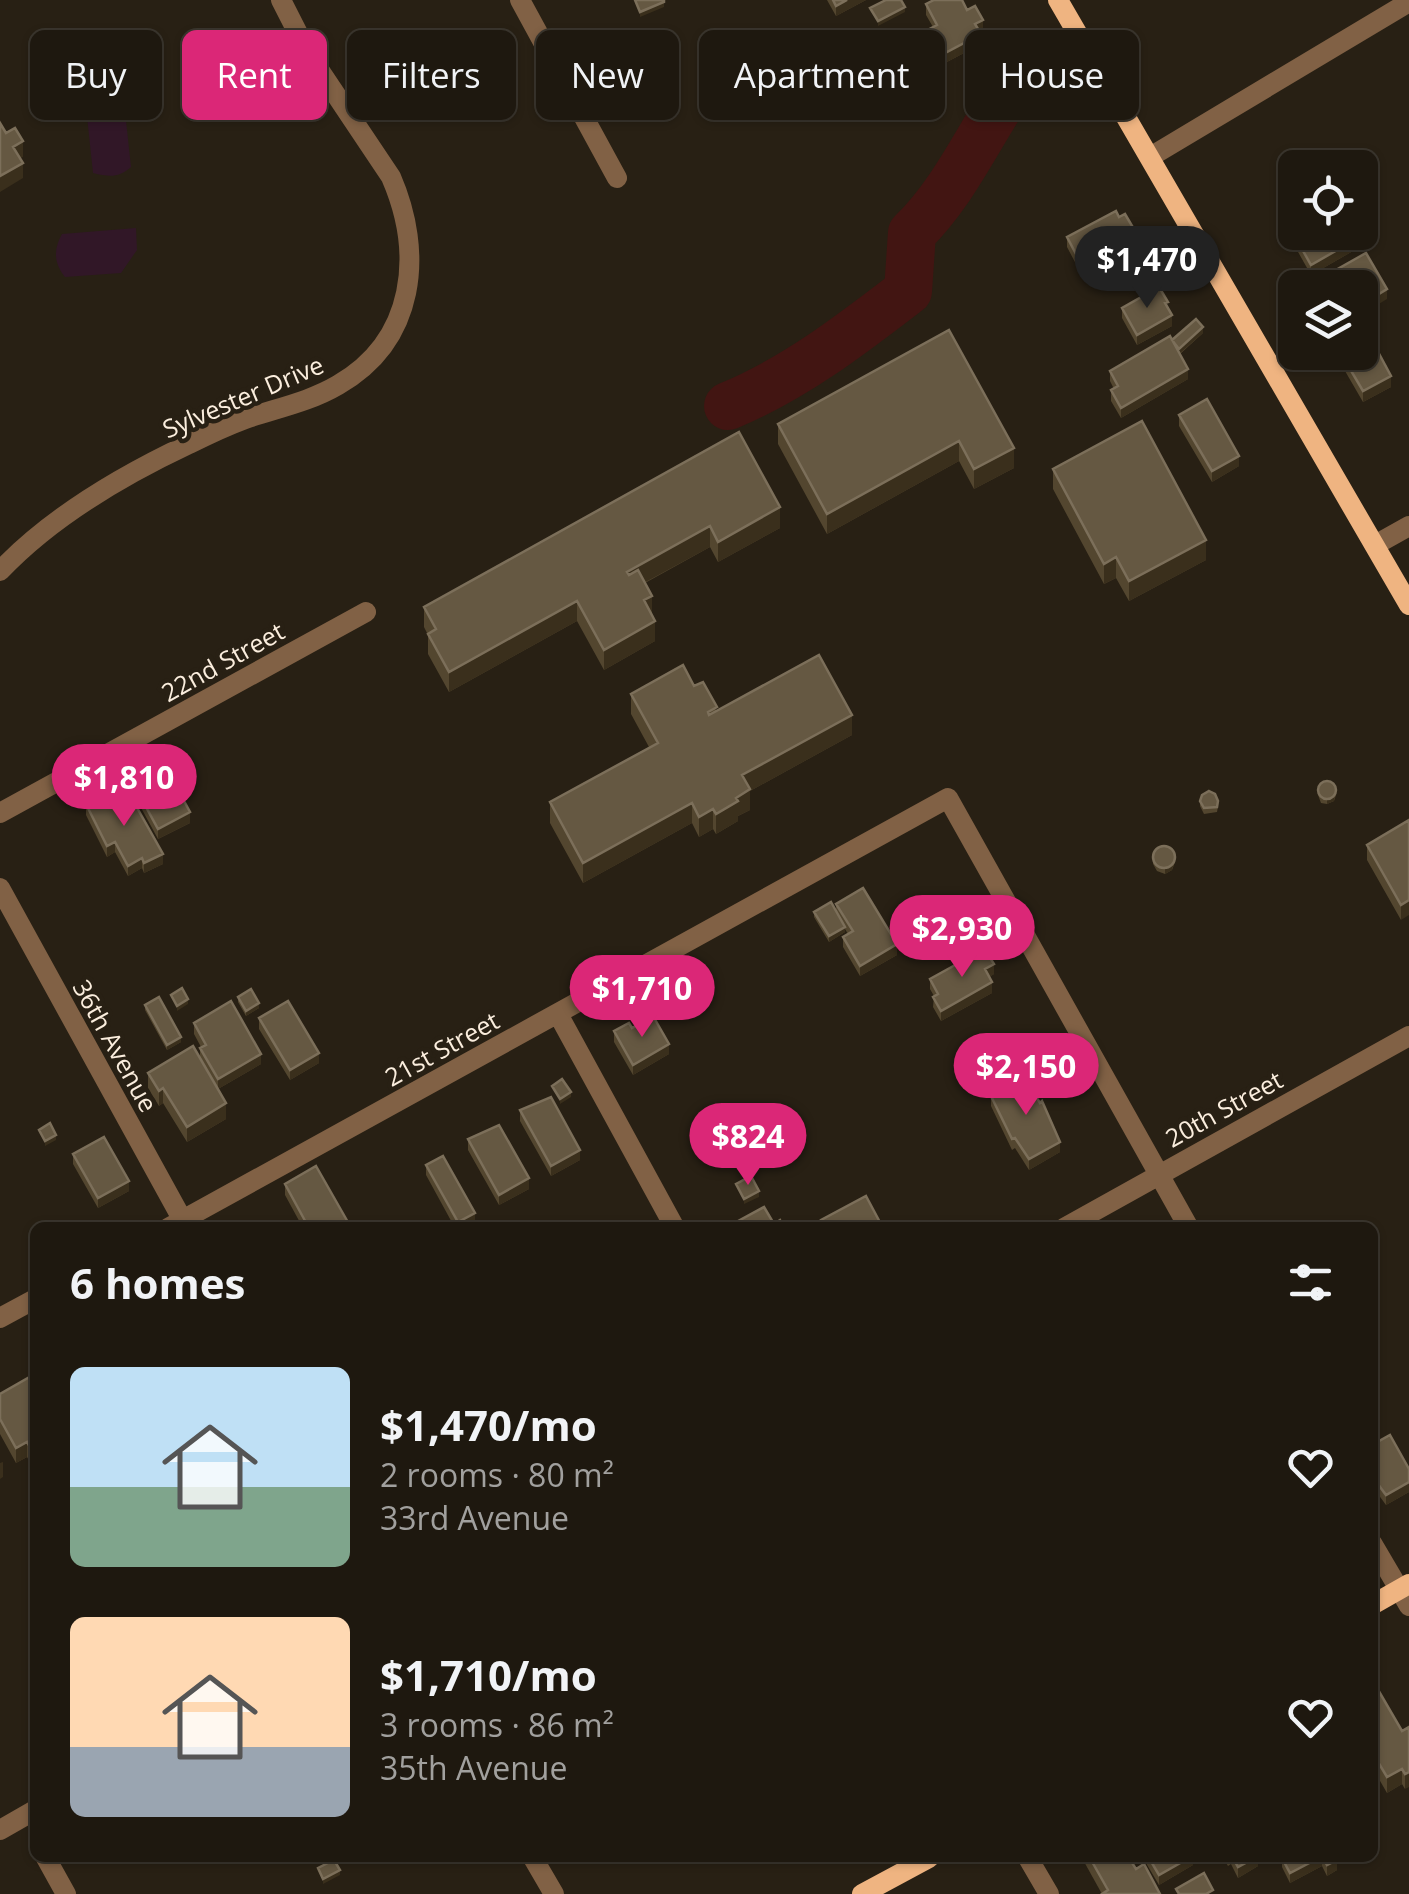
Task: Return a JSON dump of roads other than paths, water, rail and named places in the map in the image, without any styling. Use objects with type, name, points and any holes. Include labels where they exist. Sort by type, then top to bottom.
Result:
[{"type":"street","name":"Sylvester Drive","points":[[0,570],[58,520],[124,478],[244,420],[301,403],[341,384],[376,350],[402,310],[412,256],[401,200],[391,178],[308,54],[281,0]]},
{"type":"street","points":[[520,0],[618,178]]},
{"type":"street","points":[[1058,0],[1409,605]]},
{"type":"street","points":[[1150,157],[1409,2]]},
{"type":"street","points":[[1375,545],[1409,526]]},
{"type":"street","name":"22nd Street","points":[[0,813],[366,612]]},
{"type":"street","name":"21st Street","points":[[184,1222],[948,798],[1158,1174]]},
{"type":"street","name":"36th Avenue","points":[[0,888],[177,1222]]},
{"type":"street","points":[[558,1014],[672,1222]]},
{"type":"street","name":"20th Street","points":[[1074,1222],[1409,1036]]},
{"type":"street","points":[[1158,1174],[1185,1222]]},
{"type":"street","points":[[0,1318],[30,1303]]},
{"type":"street","points":[[1378,1553],[1406,1593],[1378,1602]]},
{"type":"street","points":[[0,1830],[29,1814]]},
{"type":"street","points":[[48,1862],[66,1894]]},
{"type":"street","points":[[535,1862],[554,1894]]},
{"type":"street","points":[[862,1894],[922,1862]]},
{"type":"street","points":[[1030,1862],[1048,1894]]},
{"type":"waterway","points":[[728,406],[799,369],[908,291],[912,233],[948,190],[991,120]]}]
